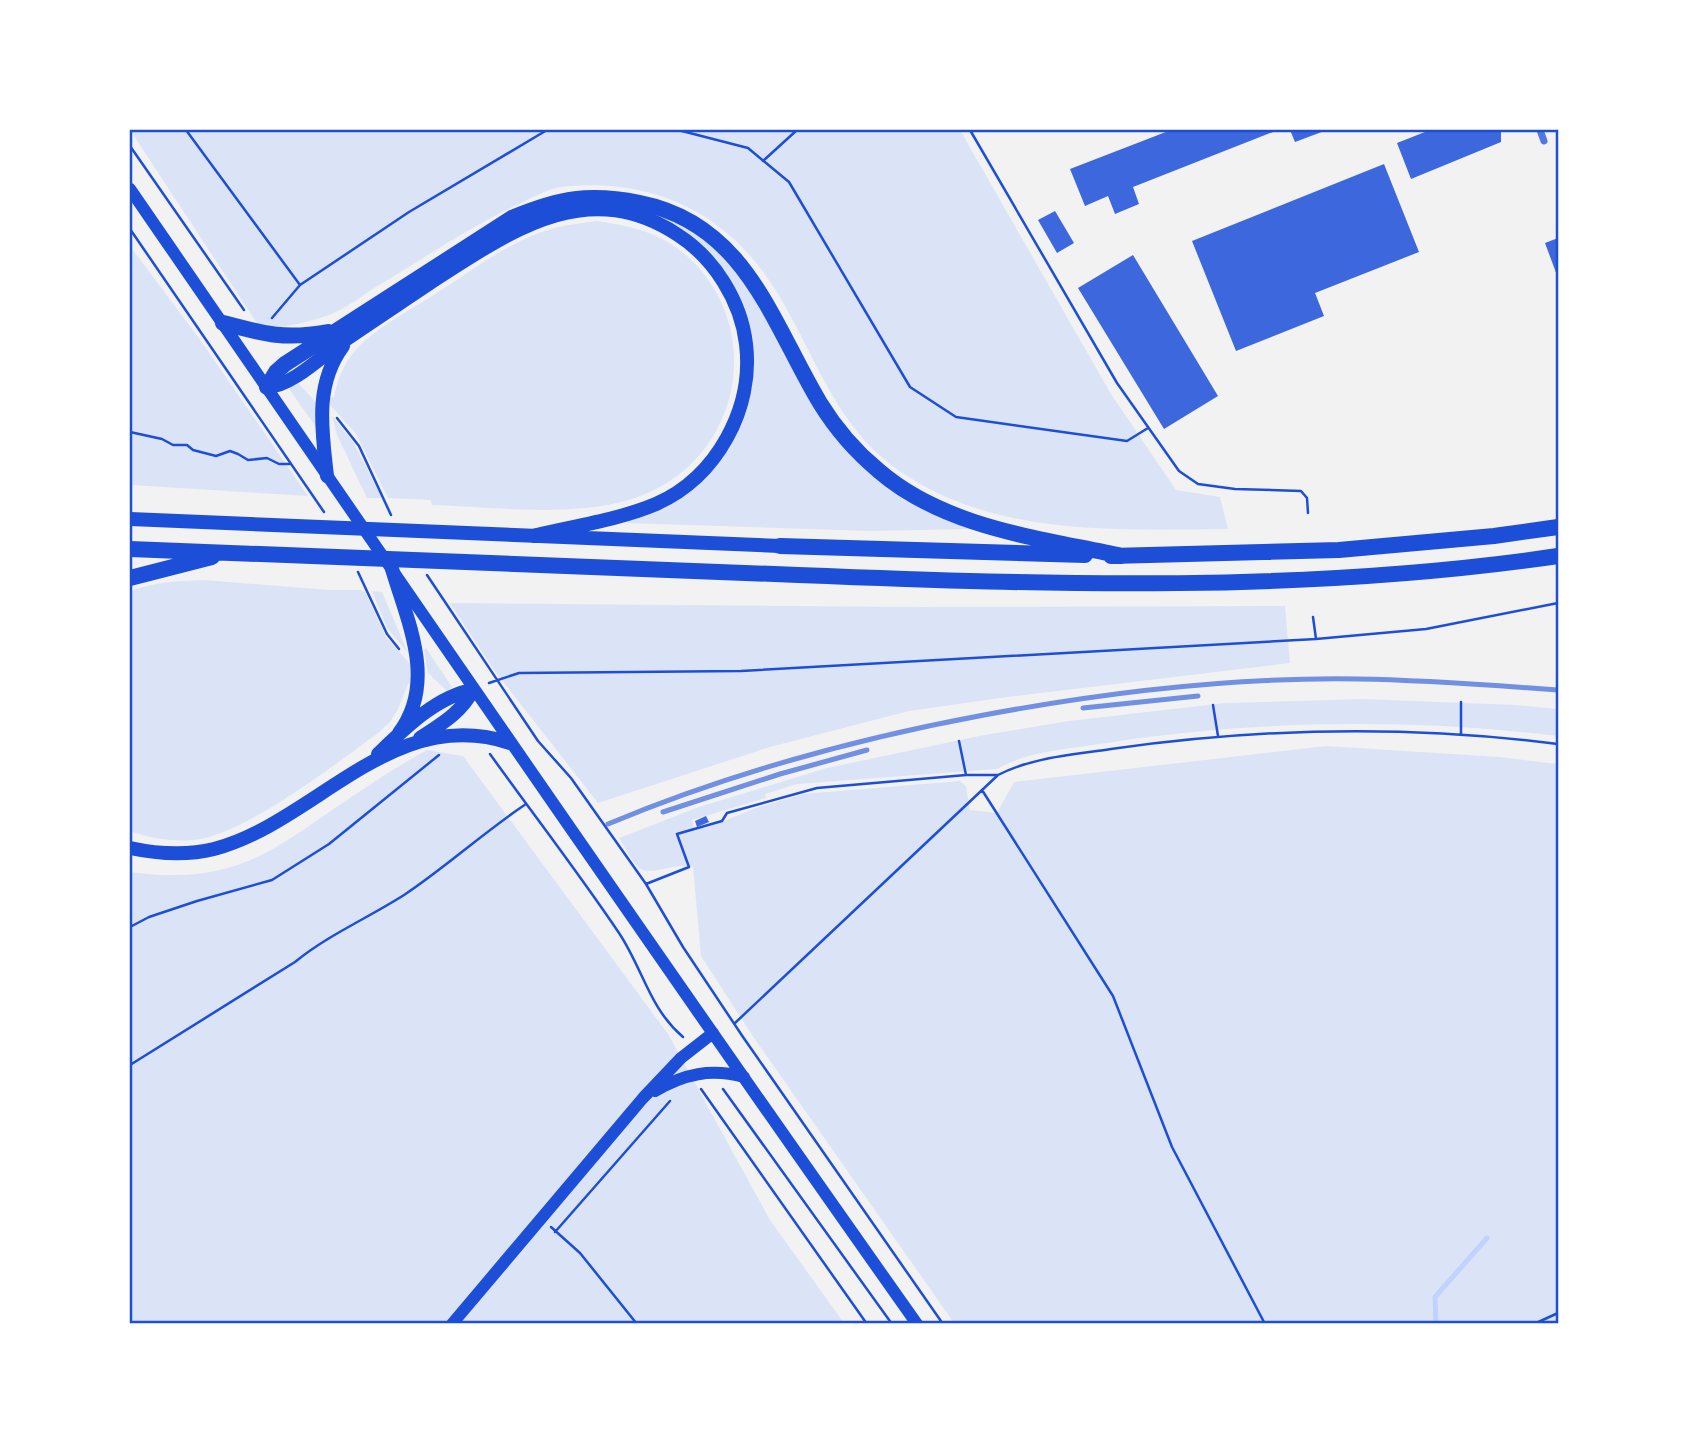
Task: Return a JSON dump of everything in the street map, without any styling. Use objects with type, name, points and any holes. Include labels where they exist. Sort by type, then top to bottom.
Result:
[{"type":"highway","points":[[223,323],[280,337],[344,333],[477,239],[539,206],[595,196],[651,205],[699,226],[737,259],[770,306],[826,412],[852,446],[881,473],[904,490],[959,517],[1122,556]]},
{"type":"highway","points":[[268,387],[276,372],[285,364],[344,333],[489,244],[535,221],[576,209],[600,209],[644,218],[665,226],[686,240],[720,277],[733,300],[746,339],[746,385],[741,409],[730,435],[709,464],[683,488],[657,503],[626,514],[533,536]]},
{"type":"highway","points":[[327,476],[321,426],[325,378],[344,333]]},
{"type":"highway","points":[[130,519],[780,546],[1122,556],[1339,550],[1494,536],[1559,527]]},
{"type":"highway","points":[[130,548],[894,579],[1209,584],[1335,579],[1559,556]]},
{"type":"highway","points":[[130,578],[232,552]]},
{"type":"highway","points":[[392,569],[414,645],[419,680],[414,710],[400,733]]},
{"type":"highway","points":[[372,760],[400,733],[447,698],[474,690]]},
{"type":"highway","points":[[130,848],[180,854],[227,845],[264,828],[372,760],[410,744],[452,718],[474,690]]},
{"type":"highway","points":[[410,744],[437,738],[461,737],[489,738],[510,743]]},
{"type":"main road","points":[[130,189],[510,743],[917,1324]]},
{"type":"main road","points":[[452,1324],[643,1098],[713,1033]]},
{"type":"main road","points":[[643,1098],[678,1078],[694,1074],[724,1073],[744,1077]]},
{"type":"street","points":[[1540,130],[1544,141]]},
{"type":"path","points":[[186,130],[300,285]]},
{"type":"path","points":[[259,333],[300,285],[409,212],[547,130]]},
{"type":"path","points":[[678,130],[748,148],[789,182],[910,387],[956,417],[1127,441],[1148,428]]},
{"type":"path","points":[[763,161],[797,130]]},
{"type":"path","points":[[970,130],[1118,383],[1179,471],[1198,484],[1235,489],[1301,491],[1307,498],[1308,513]]},
{"type":"path","points":[[130,432],[162,439],[173,445],[187,445],[214,455],[230,451],[248,460],[267,458],[279,464],[290,464]]},
{"type":"path","points":[[474,690],[496,679],[519,673],[741,671],[1315,639],[1426,629],[1559,603]]},
{"type":"path","points":[[1313,617],[1315,639]]},
{"type":"path","points":[[1461,702],[1461,735]]},
{"type":"path","points":[[1213,705],[1218,737]]},
{"type":"path","points":[[735,1023],[998,775],[1019,765],[1218,737],[1342,733],[1461,735],[1559,744]]},
{"type":"path","points":[[959,741],[966,775]]},
{"type":"path","points":[[130,927],[149,916],[272,880],[329,844],[442,752]]},
{"type":"path","points":[[943,1324],[682,947],[646,884],[689,867],[677,834],[722,821],[727,813],[817,789],[966,775],[998,775]]},
{"type":"path","points":[[982,790],[1113,996],[1172,1147],[1265,1324]]},
{"type":"path","points":[[130,1065],[295,962],[320,942],[337,936],[405,894],[526,804],[620,934],[662,1016],[695,1047]]},
{"type":"path","points":[[720,1084],[892,1324]]},
{"type":"path","points":[[709,1085],[699,1086],[733,1138],[867,1324]]},
{"type":"path","points":[[555,1232],[670,1100]]},
{"type":"path","points":[[541,1219],[580,1253],[637,1324]]},
{"type":"path","points":[[1534,1324],[1559,1313]]},
{"type":"shaded area","points":[[130,130],[960,130],[1111,394],[1176,490],[1220,497],[1228,529],[1143,530],[1057,525],[974,508],[935,492],[898,470],[876,452],[857,431],[826,385],[773,286],[754,260],[732,237],[708,219],[655,194],[594,185],[561,187],[545,192],[465,232],[336,312],[262,331]]},
{"type":"shaded area","points":[[643,211],[686,225],[737,266],[867,471],[907,502],[972,529],[869,531],[626,523],[712,470],[734,440],[743,419],[751,393],[754,361],[747,317],[733,285],[690,235],[664,219]]},
{"type":"shaded area","points":[[597,221],[634,228],[668,242],[689,258],[713,287],[727,318],[734,352],[732,386],[722,419],[705,449],[680,474],[648,493],[598,507],[513,509],[432,505],[431,500],[388,498],[356,434],[330,405],[330,398],[334,397],[341,374],[353,353],[381,328],[508,247],[549,229]]},
{"type":"shaded area","points":[[130,246],[201,341],[308,496],[130,485]]},
{"type":"shaded area","points":[[297,382],[315,401],[316,427],[289,389]]},
{"type":"shaded area","points":[[332,416],[353,442],[382,498],[367,498],[337,435]]},
{"type":"shaded area","points":[[204,580],[365,592],[386,637],[411,665],[411,684],[408,684],[390,722],[288,797],[214,836],[193,840],[169,840],[130,831],[130,591],[158,584]]},
{"type":"shaded area","points":[[372,591],[382,592],[408,653],[387,628]]},
{"type":"shaded area","points":[[450,603],[921,607],[1285,606],[1290,663],[909,711],[770,747],[598,803],[494,670]]},
{"type":"shaded area","points":[[426,648],[452,687],[447,691],[428,673],[424,650]]},
{"type":"shaded area","points":[[1363,699],[1558,709],[1558,736],[1385,724],[1266,726],[1208,731],[1044,752],[997,769],[797,784],[765,794],[766,798],[692,820],[694,828],[706,828],[756,808],[803,794],[960,781],[966,786],[970,810],[997,813],[1014,782],[1326,746],[1500,757],[1558,764],[1558,1322],[1555,1324],[954,1323],[752,1035],[701,956],[693,867],[643,870],[632,860],[619,838],[699,807],[827,768],[979,736],[1069,721],[1225,703]]},
{"type":"shaded area","points":[[427,750],[463,756],[668,1034],[770,1220],[844,1323],[130,1324],[130,872],[158,875],[200,874],[253,859],[288,840]]},
{"type":"building","points":[[1171,130],[1278,130],[1133,187],[1139,204],[1115,214],[1108,196],[1085,206],[1070,169]]},
{"type":"building","points":[[1290,130],[1327,130],[1295,142]]},
{"type":"building","points":[[1430,130],[1501,130],[1501,142],[1411,179],[1397,143]]},
{"type":"building","points":[[1384,164],[1419,252],[1315,293],[1324,316],[1236,351],[1192,241]]},
{"type":"building","points":[[1055,211],[1074,243],[1057,253],[1038,220]]},
{"type":"building","points":[[1558,238],[1558,278],[1545,243]]},
{"type":"building","points":[[1133,255],[1218,396],[1164,429],[1078,288]]},
{"type":"building","points":[[706,816],[709,822],[697,827],[695,821]]},
{"type":"waterway","points":[[1436,1324],[1435,1297],[1487,1238]]},
{"type":"railway","points":[[608,824],[700,789],[793,759],[936,724],[1077,699],[1217,683],[1311,679],[1408,680],[1558,690]]},
{"type":"railway","points":[[1083,708],[1198,696]]},
{"type":"railway","points":[[663,812],[780,774],[867,750]]}]
